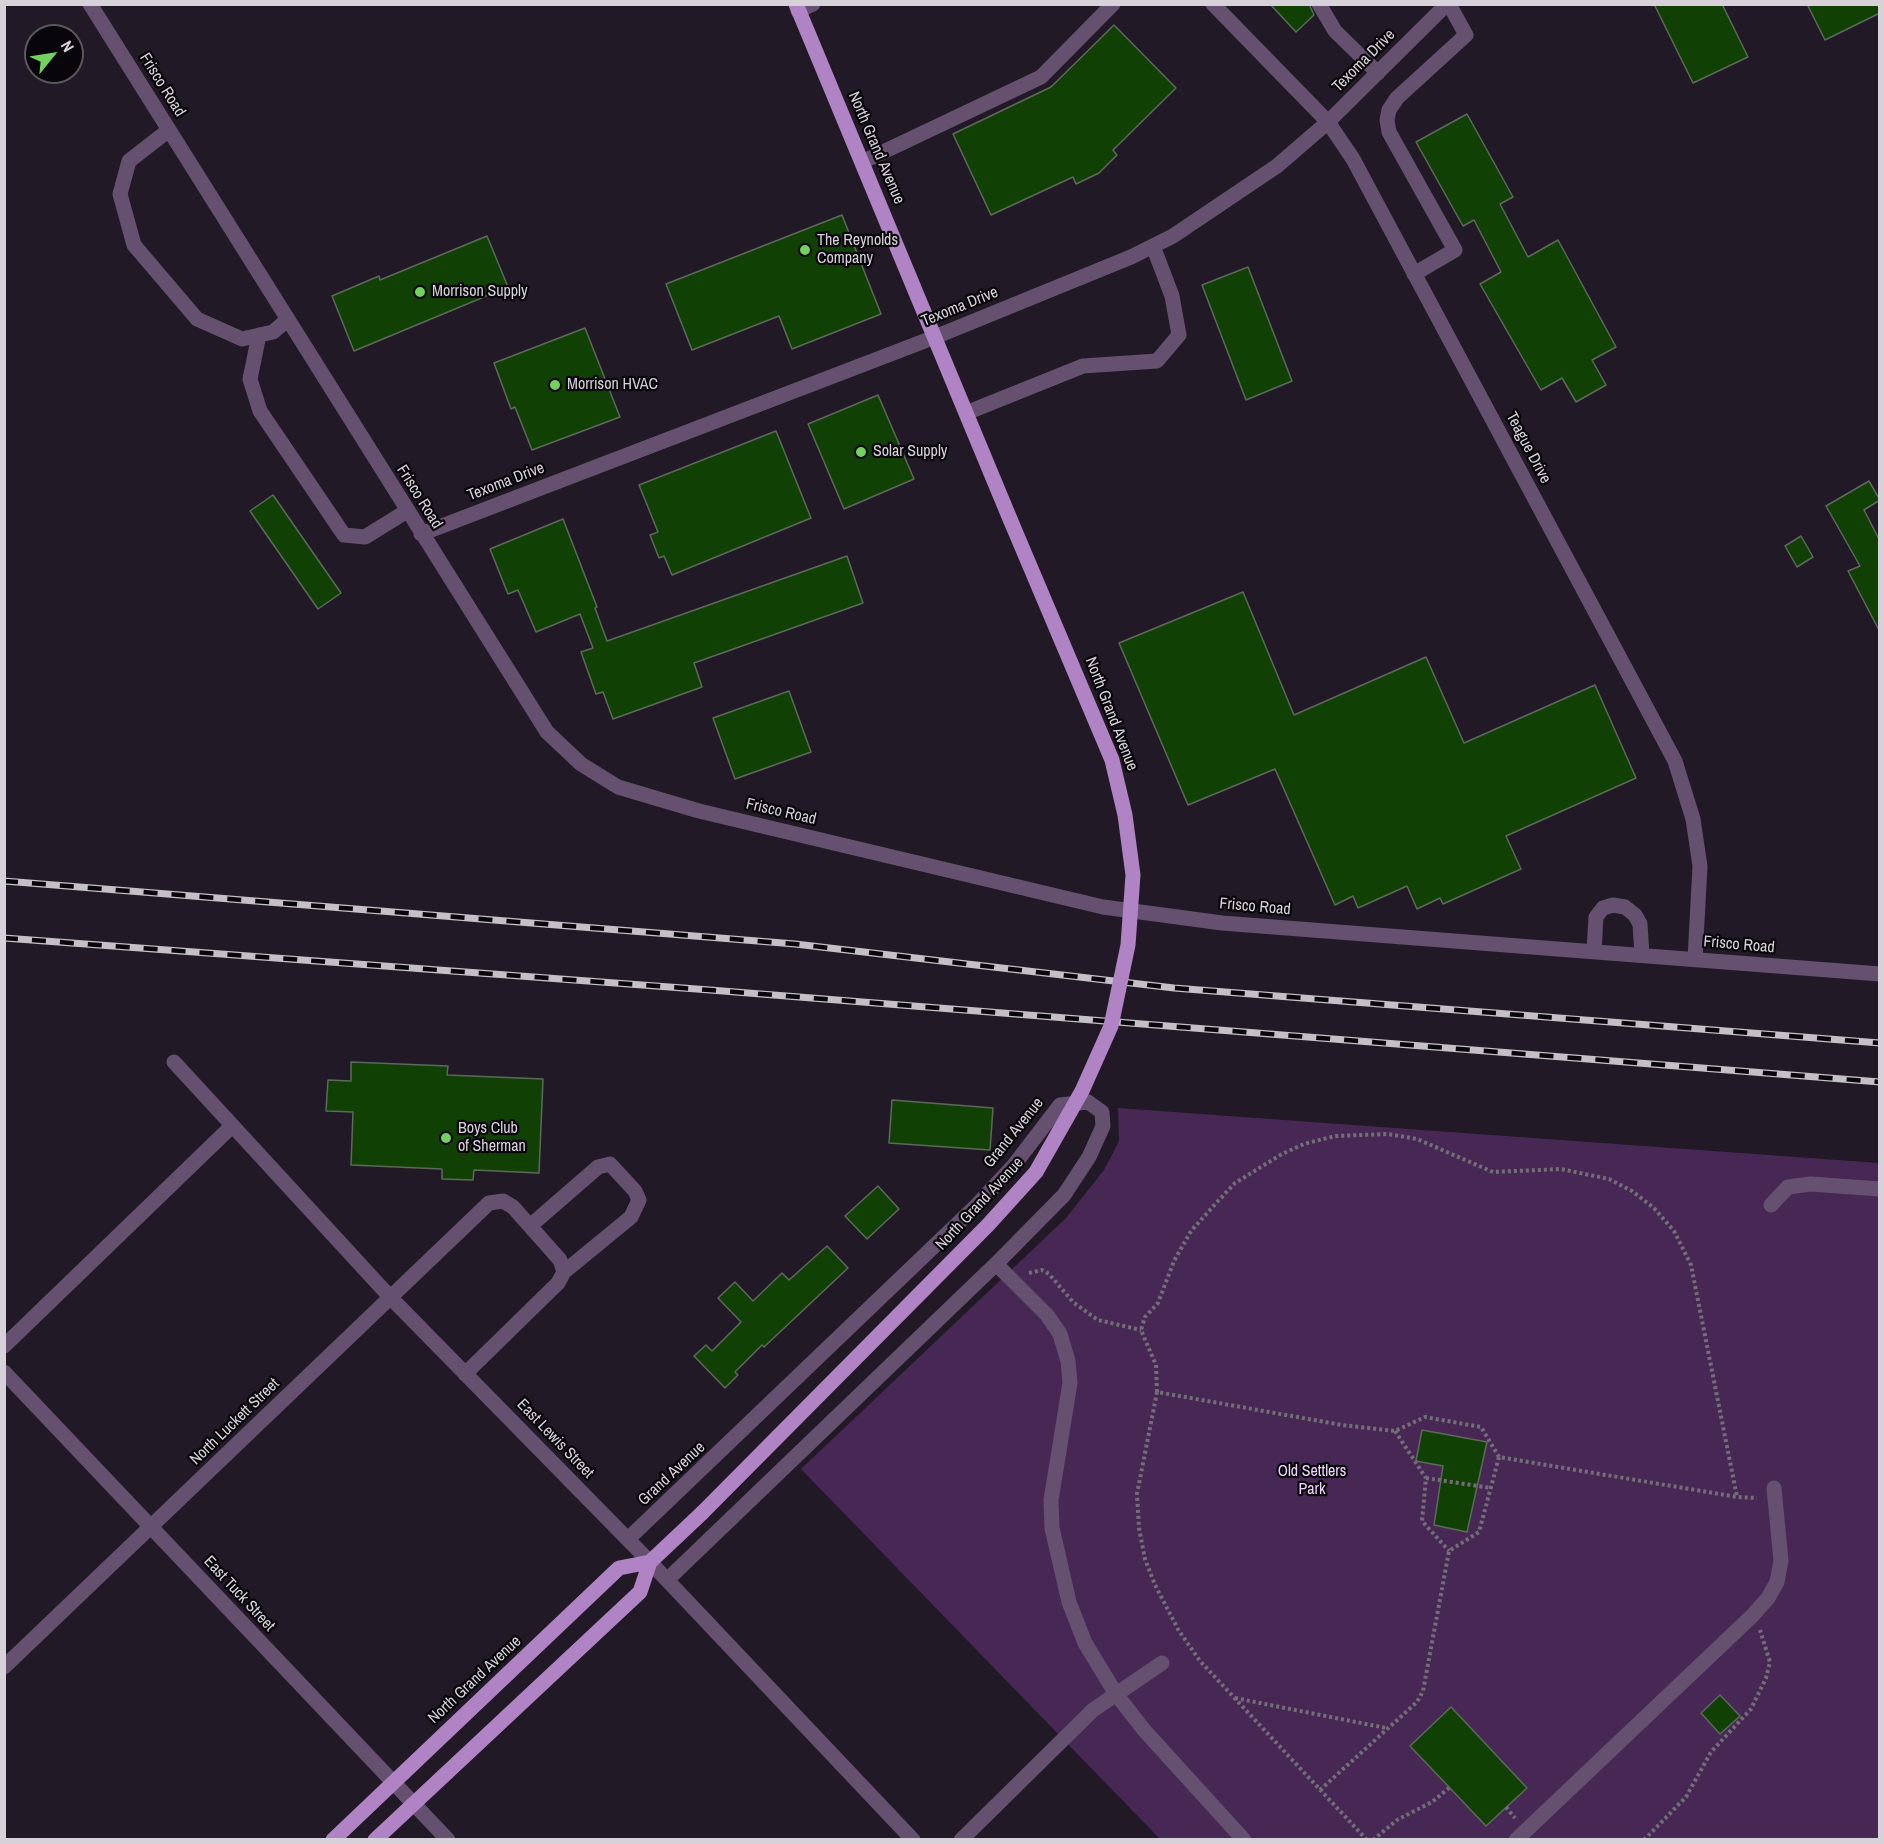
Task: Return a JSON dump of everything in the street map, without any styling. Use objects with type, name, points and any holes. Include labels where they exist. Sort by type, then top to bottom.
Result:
[{"type":"main road","name":"North Grand Avenue","points":[[375,1839],[640,1592],[650,1562],[702,1513],[988,1225],[1036,1172],[1083,1091],[1111,1026],[1128,945],[1133,875],[1125,815],[1112,760],[862,162],[802,7]]},
{"type":"main road","name":"North Grand Avenue","points":[[333,1839],[619,1568],[650,1562]]},
{"type":"street","name":"Frisco Road","points":[[90,4],[406,511],[547,732],[581,764],[618,787],[710,814],[1103,907],[1222,924],[1880,974]]},
{"type":"street","points":[[862,162],[1041,77],[1113,4]]},
{"type":"street","name":"Teague Drive","points":[[1213,4],[1328,122],[1353,159],[1675,761],[1693,819],[1700,866],[1695,959]]},
{"type":"street","points":[[1319,4],[1335,31],[1378,73]]},
{"type":"street","points":[[1414,274],[1455,250],[1389,132],[1387,120],[1389,110],[1398,98],[1466,35],[1448,4]]},
{"type":"street","name":"Texoma Drive","points":[[421,534],[935,337],[1173,236],[1230,200],[1277,166],[1328,122],[1448,4]]},
{"type":"street","points":[[169,130],[129,161],[120,194],[134,245],[196,320],[242,339],[273,332],[287,320]]},
{"type":"street","points":[[966,413],[1083,366],[1157,361],[1179,335],[1172,296],[1152,246]]},
{"type":"street","points":[[259,335],[250,379],[260,411],[344,535],[365,537],[406,511]]},
{"type":"street","points":[[1594,951],[1596,917],[1603,908],[1613,905],[1625,907],[1635,915],[1640,924],[1641,955]]},
{"type":"street","name":"East Lewis Street","points":[[174,1062],[391,1298],[628,1539],[913,1839]]},
{"type":"street","name":"Grand Avenue","points":[[628,1539],[975,1207],[1014,1165],[1060,1105],[1088,1102],[1102,1112],[1104,1126],[1089,1157],[1064,1195],[996,1264],[667,1581]]},
{"type":"street","points":[[4,1346],[232,1125]]},
{"type":"street","points":[[465,1374],[558,1283],[564,1272],[631,1217],[639,1200],[635,1191],[610,1164],[598,1167],[531,1226],[560,1260],[564,1272]]},
{"type":"street","points":[[1771,1205],[1788,1187],[1811,1184],[1880,1189]]},
{"type":"street","name":"North Luckett Street","points":[[4,1667],[489,1203],[502,1201],[513,1207],[531,1226]]},
{"type":"street","points":[[996,1264],[1047,1315],[1060,1334],[1068,1361],[1070,1383],[1051,1500],[1052,1528],[1069,1602],[1085,1643],[1116,1694],[1144,1730],[1244,1839]]},
{"type":"street","name":"East Tuck Street","points":[[4,1372],[448,1839]]},
{"type":"street","points":[[1516,1839],[1752,1616],[1777,1582],[1781,1561],[1774,1488]]},
{"type":"street","points":[[961,1839],[1093,1710],[1162,1663]]},
{"type":"path","points":[[1367,1839],[1200,1661],[1179,1631],[1155,1585],[1145,1559],[1137,1514],[1137,1494],[1156,1392],[1156,1365],[1141,1330],[1145,1317],[1158,1303],[1173,1261],[1191,1231],[1235,1183],[1282,1154],[1304,1144],[1335,1136],[1388,1134],[1417,1139],[1493,1172],[1561,1169],[1609,1179],[1632,1191],[1654,1208],[1674,1231],[1691,1265],[1737,1497]]},
{"type":"path","points":[[1014,1282],[1034,1270],[1042,1270],[1073,1302],[1098,1320],[1141,1330]]},
{"type":"path","points":[[1156,1392],[1342,1425],[1395,1431],[1425,1417],[1481,1427],[1499,1457],[1479,1532],[1449,1551],[1424,1691],[1417,1702],[1320,1790]]},
{"type":"path","points":[[1395,1431],[1426,1478],[1422,1521],[1449,1551]]},
{"type":"path","points":[[1499,1457],[1737,1497],[1756,1496],[1759,1505]]},
{"type":"path","points":[[1426,1478],[1491,1488]]},
{"type":"path","points":[[1644,1839],[1686,1797],[1711,1752],[1751,1709],[1770,1662],[1764,1639],[1752,1616]]},
{"type":"path","points":[[1234,1697],[1387,1728]]},
{"type":"path","points":[[1373,1839],[1397,1820],[1432,1802],[1449,1788]]},
{"type":"green space","name":"Old Settlers Park","points":[[1118,1108],[1879,1163],[1879,1839],[1160,1839],[801,1469],[1066,1218],[1104,1170],[1119,1141]]},
{"type":"building","points":[[1270,4],[1309,4],[1314,15],[1296,32]]},
{"type":"building","points":[[1654,4],[1722,4],[1748,57],[1693,83]]},
{"type":"building","points":[[1807,4],[1880,4],[1880,13],[1825,40]]},
{"type":"building","points":[[1114,25],[1176,88],[1113,150],[1117,155],[1099,173],[1076,184],[1073,177],[991,215],[953,134],[1051,87]]},
{"type":"building","points":[[1467,114],[1513,197],[1500,204],[1528,257],[1558,240],[1616,347],[1592,360],[1606,385],[1576,402],[1562,378],[1541,390],[1480,284],[1501,272],[1474,220],[1463,226],[1416,142]]},
{"type":"building","name":"The Reynolds Company","points":[[842,215],[881,314],[792,349],[779,316],[692,350],[666,284]]},
{"type":"building","name":"Morrison Supply","points":[[487,236],[508,287],[354,351],[332,296],[379,276],[380,280]]},
{"type":"building","points":[[1248,267],[1292,381],[1246,400],[1202,285]]},
{"type":"building","name":"Morrison HVAC","points":[[585,328],[620,417],[532,450],[515,407],[511,409],[494,363]]},
{"type":"building","name":"Solar Supply","points":[[878,395],[914,479],[844,509],[808,424]]},
{"type":"building","points":[[776,431],[811,518],[672,575],[664,556],[659,558],[650,535],[658,532],[639,485]]},
{"type":"building","points":[[1869,481],[1880,500],[1864,510],[1880,541],[1880,632],[1848,571],[1860,566],[1826,506]]},
{"type":"building","points":[[273,495],[341,593],[318,609],[250,511]]},
{"type":"building","points":[[563,519],[597,607],[595,608],[607,641],[847,556],[863,603],[694,663],[702,687],[613,719],[603,692],[596,694],[581,652],[593,648],[580,614],[536,632],[518,590],[508,594],[490,549]]},
{"type":"building","points":[[1801,536],[1813,557],[1797,567],[1785,546]]},
{"type":"building","points":[[1243,592],[1294,715],[1426,657],[1464,743],[1595,685],[1636,778],[1506,836],[1521,869],[1443,904],[1440,898],[1417,909],[1407,886],[1358,908],[1353,896],[1335,905],[1275,769],[1188,805],[1119,643]]},
{"type":"building","points":[[789,691],[811,752],[735,779],[713,718]]},
{"type":"building","name":"Boys Club of Sherman","points":[[351,1062],[448,1066],[447,1075],[543,1079],[539,1173],[474,1170],[473,1180],[442,1179],[442,1169],[351,1165],[353,1112],[326,1111],[328,1080],[351,1081]]},
{"type":"building","points":[[892,1100],[993,1108],[990,1150],[889,1143]]},
{"type":"building","points":[[878,1186],[899,1209],[867,1239],[845,1216]]},
{"type":"building","points":[[827,1246],[848,1268],[764,1347],[762,1345],[735,1372],[738,1375],[725,1388],[694,1356],[706,1345],[712,1351],[741,1322],[718,1298],[735,1282],[753,1301],[782,1273],[789,1280]]},
{"type":"building","points":[[1422,1430],[1487,1442],[1467,1532],[1434,1525],[1443,1466],[1416,1461]]},
{"type":"building","points":[[1720,1695],[1740,1716],[1720,1734],[1701,1713]]},
{"type":"building","points":[[1451,1707],[1527,1788],[1486,1826],[1410,1746]]},
{"type":"railway","points":[[4,881],[795,944],[1174,988],[1880,1043]]},
{"type":"railway","points":[[4,938],[710,990],[1880,1082]]},
{"type":"place","name":"The Reynolds Company","points":[[805,250]]},
{"type":"place","name":"Morrison Supply","points":[[420,292]]},
{"type":"place","name":"Morrison HVAC","points":[[555,385]]},
{"type":"place","name":"Solar Supply","points":[[861,452]]},
{"type":"place","name":"Boys Club of Sherman","points":[[446,1138]]}]
